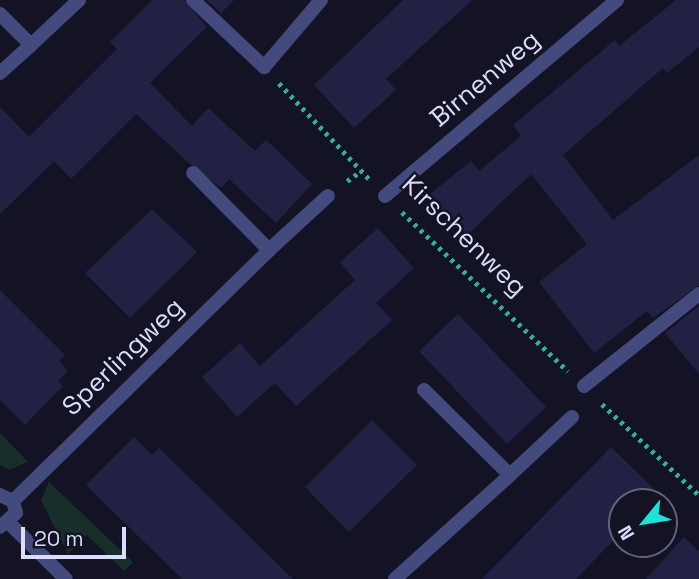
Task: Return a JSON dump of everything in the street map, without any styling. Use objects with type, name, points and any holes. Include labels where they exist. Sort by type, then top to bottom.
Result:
[{"type":"street","points":[[0,73],[79,0]]},
{"type":"street","points":[[193,0],[264,67],[321,0]]},
{"type":"street","name":"Birnenweg","points":[[385,196],[617,0]]},
{"type":"street","points":[[0,14],[31,46]]},
{"type":"street","points":[[193,173],[269,250]]},
{"type":"street","name":"Sperlingweg","points":[[6,498],[328,196]]},
{"type":"street","points":[[584,386],[699,294]]},
{"type":"street","points":[[424,390],[510,475]]},
{"type":"street","points":[[395,579],[572,417]]},
{"type":"street","points":[[6,498],[16,513],[5,526],[66,579]]},
{"type":"path","name":"Kirschenweg","points":[[264,67],[385,196],[699,495]]},
{"type":"green space","points":[[0,433],[28,462],[9,470],[0,465]]},
{"type":"green space","points":[[49,482],[133,562],[124,571],[87,535],[68,554],[41,500]]},
{"type":"building","points":[[152,0],[184,0],[207,27],[150,83],[192,126],[208,108],[255,151],[266,140],[312,184],[276,223],[229,179],[221,188],[190,164],[136,114],[71,179],[54,161],[0,214],[0,107],[29,137],[117,49],[110,42]]},
{"type":"building","points":[[207,0],[234,0],[221,13]]},
{"type":"building","points":[[403,0],[472,0],[386,79],[396,90],[354,128],[314,85]]},
{"type":"building","points":[[676,0],[699,0],[699,47],[667,73],[663,68],[563,155],[613,220],[699,155],[699,285],[653,318],[647,311],[594,353],[539,282],[587,244],[531,174],[464,238],[429,195],[471,161],[479,171],[521,136],[513,125],[615,40],[619,46]]},
{"type":"building","points":[[152,209],[197,252],[130,318],[85,273]]},
{"type":"building","points":[[378,228],[414,268],[376,303],[392,320],[296,406],[275,383],[237,417],[202,377],[240,343],[260,366],[355,280],[340,262]]},
{"type":"building","points":[[0,290],[65,355],[59,361],[68,371],[58,381],[63,386],[25,425],[0,400]]},
{"type":"building","points":[[699,306],[699,374],[665,333]]},
{"type":"building","points":[[458,314],[546,407],[507,444],[419,351]]},
{"type":"building","points":[[372,420],[417,465],[349,532],[305,487]]},
{"type":"building","points":[[134,437],[152,455],[159,448],[293,579],[182,579],[86,485]]},
{"type":"building","points":[[611,447],[653,488],[608,488],[608,546],[576,579],[482,579]]},
{"type":"building","points":[[684,537],[699,551],[699,579],[646,579],[665,558],[678,558],[678,544]]}]
